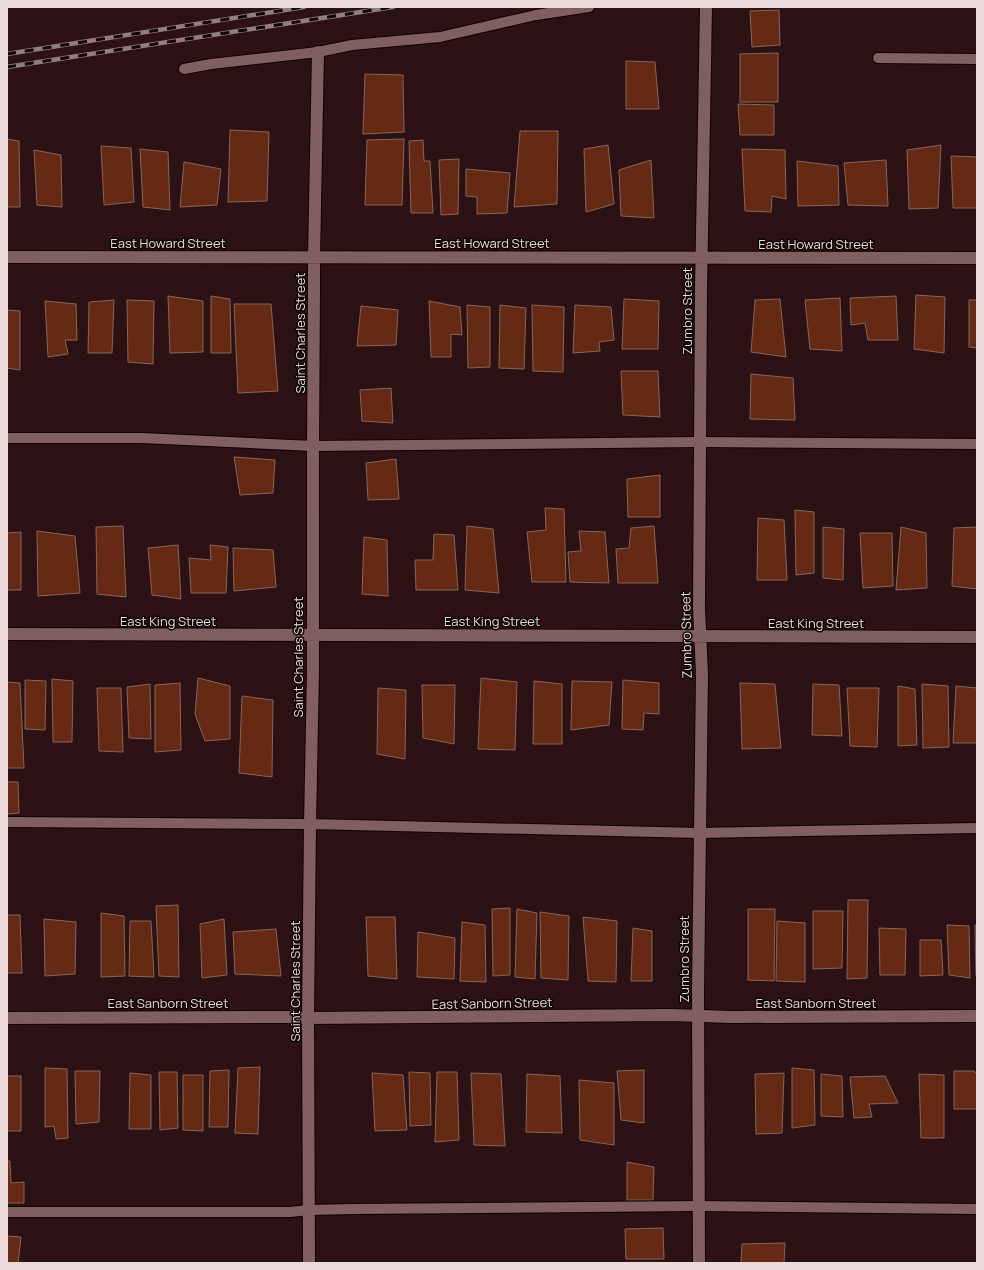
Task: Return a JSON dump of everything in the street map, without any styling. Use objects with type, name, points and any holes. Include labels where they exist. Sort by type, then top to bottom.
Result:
[{"type":"street","name":"Zumbro Street","points":[[699,1263],[698,1015],[702,674],[699,608],[701,257],[706,7]]},
{"type":"street","name":"Saint Charles Street","points":[[309,1263],[308,1018],[313,671],[314,257],[318,52]]},
{"type":"street","name":"East Howard Street","points":[[7,257],[977,258]]},
{"type":"street","name":"East King Street","points":[[7,634],[977,637]]},
{"type":"street","name":"East Sanborn Street","points":[[7,1018],[308,1018],[698,1015],[732,1017],[977,1016]]},
{"type":"lane","points":[[184,69],[211,64],[318,52],[352,45],[440,37],[536,15],[589,7]]},
{"type":"lane","points":[[878,58],[977,59]]},
{"type":"lane","points":[[7,438],[142,438],[313,446],[700,442],[977,444]]},
{"type":"lane","points":[[7,822],[310,824],[699,833],[977,828]]},
{"type":"lane","points":[[7,1212],[290,1212],[309,1210],[699,1206],[977,1209]]},
{"type":"building","points":[[779,10],[780,45],[752,47],[750,11]]},
{"type":"building","points":[[778,53],[778,102],[740,102],[740,54]]},
{"type":"building","points":[[626,61],[655,62],[659,109],[626,109]]},
{"type":"building","points":[[365,74],[403,75],[404,132],[363,134]]},
{"type":"building","points":[[738,104],[774,105],[774,135],[740,135]]},
{"type":"building","points":[[230,130],[269,132],[267,201],[228,202]]},
{"type":"building","points":[[520,131],[558,131],[557,204],[514,207]]},
{"type":"building","points":[[7,139],[19,141],[20,207],[7,207]]},
{"type":"building","points":[[404,139],[402,205],[365,205],[367,140]]},
{"type":"building","points":[[423,140],[424,161],[430,161],[433,213],[411,213],[409,141]]},
{"type":"building","points":[[608,145],[614,204],[586,212],[584,149]]},
{"type":"building","points":[[941,145],[938,208],[909,209],[907,150]]},
{"type":"building","points":[[101,146],[131,148],[134,202],[104,205]]},
{"type":"building","points":[[140,149],[168,152],[170,210],[143,207]]},
{"type":"building","points":[[742,149],[785,150],[786,199],[772,196],[771,212],[745,211]]},
{"type":"building","points":[[34,150],[61,155],[62,207],[37,205]]},
{"type":"building","points":[[951,156],[977,157],[977,208],[953,208]]},
{"type":"building","points":[[459,159],[458,214],[441,215],[439,160]]},
{"type":"building","points":[[651,160],[654,218],[621,216],[619,170]]},
{"type":"building","points":[[886,160],[888,206],[848,205],[844,163]]},
{"type":"building","points":[[797,161],[838,166],[839,205],[798,206]]},
{"type":"building","points":[[184,162],[221,169],[217,205],[180,207]]},
{"type":"building","points":[[466,169],[510,173],[507,213],[477,214],[477,197],[466,196]]},
{"type":"building","points":[[916,295],[945,297],[944,353],[914,349]]},
{"type":"building","points":[[168,296],[203,301],[203,352],[170,353]]},
{"type":"building","points":[[211,296],[230,299],[231,353],[211,353]]},
{"type":"building","points":[[896,296],[898,340],[868,340],[865,323],[851,325],[850,298]]},
{"type":"building","points":[[840,298],[842,351],[810,349],[805,300]]},
{"type":"building","points":[[624,299],[659,301],[658,349],[622,349]]},
{"type":"building","points":[[780,299],[786,357],[751,352],[755,300]]},
{"type":"building","points":[[114,300],[112,353],[88,353],[89,302]]},
{"type":"building","points":[[127,300],[154,301],[153,364],[128,362]]},
{"type":"building","points":[[969,300],[977,300],[977,348],[969,347]]},
{"type":"building","points":[[45,301],[76,304],[77,340],[65,340],[68,354],[48,357]]},
{"type":"building","points":[[429,301],[460,307],[462,335],[451,334],[451,357],[431,357]]},
{"type":"building","points":[[234,304],[271,304],[278,391],[238,393]]},
{"type":"building","points":[[467,305],[490,307],[490,367],[468,368]]},
{"type":"building","points":[[500,305],[526,308],[524,369],[499,368]]},
{"type":"building","points":[[532,305],[564,307],[563,372],[533,371]]},
{"type":"building","points":[[575,305],[611,307],[614,340],[599,342],[600,351],[573,353]]},
{"type":"building","points":[[361,306],[398,310],[396,345],[357,346]]},
{"type":"building","points":[[7,310],[20,311],[20,370],[7,368]]},
{"type":"building","points":[[621,371],[658,371],[660,417],[623,415]]},
{"type":"building","points":[[751,374],[793,378],[795,420],[750,419]]},
{"type":"building","points":[[391,388],[393,423],[362,421],[360,390]]},
{"type":"building","points":[[234,457],[275,460],[273,493],[240,495]]},
{"type":"building","points":[[396,459],[399,499],[368,500],[366,463]]},
{"type":"building","points":[[660,475],[660,517],[628,517],[627,479]]},
{"type":"building","points":[[545,508],[564,509],[566,582],[532,582],[527,532],[546,530]]},
{"type":"building","points":[[795,510],[814,512],[814,573],[796,575]]},
{"type":"building","points":[[758,518],[784,520],[787,580],[757,580]]},
{"type":"building","points":[[123,526],[126,597],[97,594],[96,527]]},
{"type":"building","points":[[467,526],[493,529],[499,593],[465,590]]},
{"type":"building","points":[[654,526],[658,583],[618,583],[616,549],[629,548],[631,528]]},
{"type":"building","points":[[823,527],[844,529],[843,580],[823,578]]},
{"type":"building","points":[[901,527],[926,533],[927,588],[896,590]]},
{"type":"building","points":[[977,527],[977,589],[952,586],[954,528]]},
{"type":"building","points":[[37,531],[75,536],[80,593],[38,596]]},
{"type":"building","points":[[579,531],[605,532],[609,583],[570,582],[568,552],[581,551]]},
{"type":"building","points":[[21,532],[21,590],[7,590],[7,533]]},
{"type":"building","points":[[860,533],[892,533],[893,586],[863,588]]},
{"type":"building","points":[[434,534],[454,535],[458,590],[416,590],[415,560],[433,560]]},
{"type":"building","points":[[364,537],[387,540],[388,596],[362,594]]},
{"type":"building","points":[[178,545],[181,599],[152,595],[148,548]]},
{"type":"building","points":[[210,545],[228,547],[226,593],[191,593],[189,558],[211,560]]},
{"type":"building","points":[[233,548],[273,550],[276,587],[234,591]]},
{"type":"building","points":[[198,678],[230,686],[230,739],[205,741],[195,714]]},
{"type":"building","points":[[481,678],[517,682],[515,750],[478,749]]},
{"type":"building","points":[[52,679],[73,681],[72,742],[53,742]]},
{"type":"building","points":[[25,680],[46,681],[45,730],[25,729]]},
{"type":"building","points":[[623,680],[659,683],[659,714],[644,713],[643,730],[622,729]]},
{"type":"building","points":[[534,681],[562,684],[562,744],[533,744]]},
{"type":"building","points":[[572,681],[612,682],[609,725],[571,730]]},
{"type":"building","points":[[7,682],[20,683],[24,768],[7,768]]},
{"type":"building","points":[[180,683],[181,750],[155,752],[155,685]]},
{"type":"building","points":[[740,683],[775,684],[781,748],[742,749]]},
{"type":"building","points":[[150,684],[151,739],[129,738],[127,687]]},
{"type":"building","points":[[813,684],[839,685],[842,736],[812,735]]},
{"type":"building","points":[[922,684],[948,686],[949,747],[923,748]]},
{"type":"building","points":[[422,685],[455,685],[454,744],[423,738]]},
{"type":"building","points":[[898,686],[915,689],[917,745],[898,746]]},
{"type":"building","points":[[956,686],[977,688],[977,743],[953,743]]},
{"type":"building","points":[[97,688],[121,688],[123,752],[99,751]]},
{"type":"building","points":[[378,688],[406,690],[405,759],[377,754]]},
{"type":"building","points":[[847,688],[879,688],[877,747],[850,746]]},
{"type":"building","points":[[242,696],[273,700],[272,777],[239,773]]},
{"type":"building","points":[[7,782],[18,782],[19,813],[7,814]]},
{"type":"building","points":[[848,900],[868,900],[867,978],[847,979]]},
{"type":"building","points":[[178,905],[179,977],[159,976],[156,906]]},
{"type":"building","points":[[510,908],[510,975],[493,976],[492,909]]},
{"type":"building","points":[[517,909],[537,913],[535,979],[515,977]]},
{"type":"building","points":[[748,909],[775,909],[774,981],[748,980]]},
{"type":"building","points":[[813,911],[843,911],[842,968],[813,969]]},
{"type":"building","points":[[540,912],[569,916],[568,980],[541,978]]},
{"type":"building","points":[[101,913],[124,916],[125,976],[101,977]]},
{"type":"building","points":[[7,915],[20,915],[22,973],[7,973]]},
{"type":"building","points":[[366,917],[395,917],[397,979],[368,976]]},
{"type":"building","points":[[583,917],[617,921],[616,982],[588,981]]},
{"type":"building","points":[[44,919],[76,922],[75,974],[45,976]]},
{"type":"building","points":[[224,919],[227,975],[202,978],[200,924]]},
{"type":"building","points":[[130,921],[151,921],[154,977],[129,976]]},
{"type":"building","points":[[777,921],[805,923],[805,982],[776,981]]},
{"type":"building","points":[[462,922],[485,925],[486,982],[460,981]]},
{"type":"building","points":[[947,925],[969,926],[970,978],[949,975]]},
{"type":"building","points":[[975,925],[977,925],[977,976],[976,976]]},
{"type":"building","points":[[633,928],[652,931],[652,981],[631,981]]},
{"type":"building","points":[[879,928],[906,929],[905,975],[880,975]]},
{"type":"building","points":[[276,929],[281,976],[235,974],[233,932]]},
{"type":"building","points":[[418,932],[455,938],[454,979],[417,977]]},
{"type":"building","points":[[920,940],[941,940],[943,975],[920,976]]},
{"type":"building","points":[[260,1067],[258,1134],[235,1133],[238,1068]]},
{"type":"building","points":[[45,1068],[67,1069],[68,1138],[56,1139],[54,1126],[45,1127]]},
{"type":"building","points":[[792,1068],[814,1070],[815,1125],[792,1128]]},
{"type":"building","points":[[229,1070],[228,1127],[209,1127],[210,1071]]},
{"type":"building","points":[[644,1070],[644,1123],[621,1120],[617,1071]]},
{"type":"building","points":[[75,1071],[100,1071],[99,1122],[76,1124]]},
{"type":"building","points":[[954,1071],[974,1071],[977,1074],[977,1109],[954,1109]]},
{"type":"building","points":[[159,1072],[177,1072],[178,1128],[160,1130]]},
{"type":"building","points":[[409,1072],[430,1073],[431,1125],[410,1126]]},
{"type":"building","points":[[437,1072],[457,1072],[459,1140],[435,1142]]},
{"type":"building","points":[[130,1073],[151,1075],[151,1129],[129,1129]]},
{"type":"building","points":[[372,1073],[403,1075],[407,1130],[375,1131]]},
{"type":"building","points":[[471,1073],[501,1074],[505,1146],[474,1145]]},
{"type":"building","points":[[784,1073],[782,1133],[756,1134],[755,1074]]},
{"type":"building","points":[[527,1074],[560,1076],[562,1133],[526,1132]]},
{"type":"building","points":[[821,1074],[842,1076],[843,1117],[821,1116]]},
{"type":"building","points":[[919,1074],[944,1075],[944,1138],[921,1138]]},
{"type":"building","points":[[183,1075],[203,1075],[203,1131],[183,1130]]},
{"type":"building","points":[[7,1076],[21,1076],[21,1131],[7,1131]]},
{"type":"building","points":[[885,1076],[898,1103],[869,1104],[872,1117],[854,1118],[850,1077]]},
{"type":"building","points":[[579,1080],[614,1083],[614,1145],[580,1140]]},
{"type":"building","points":[[7,1161],[10,1161],[11,1183],[24,1182],[24,1203],[7,1203]]},
{"type":"building","points":[[627,1162],[654,1167],[653,1200],[627,1200]]},
{"type":"building","points":[[663,1228],[664,1259],[626,1259],[625,1229]]},
{"type":"building","points":[[7,1236],[21,1237],[18,1263],[7,1263]]},
{"type":"building","points":[[785,1243],[784,1263],[741,1263],[742,1244]]},
{"type":"railway","points":[[7,54],[304,7]]},
{"type":"railway","points":[[7,67],[393,7]]}]
